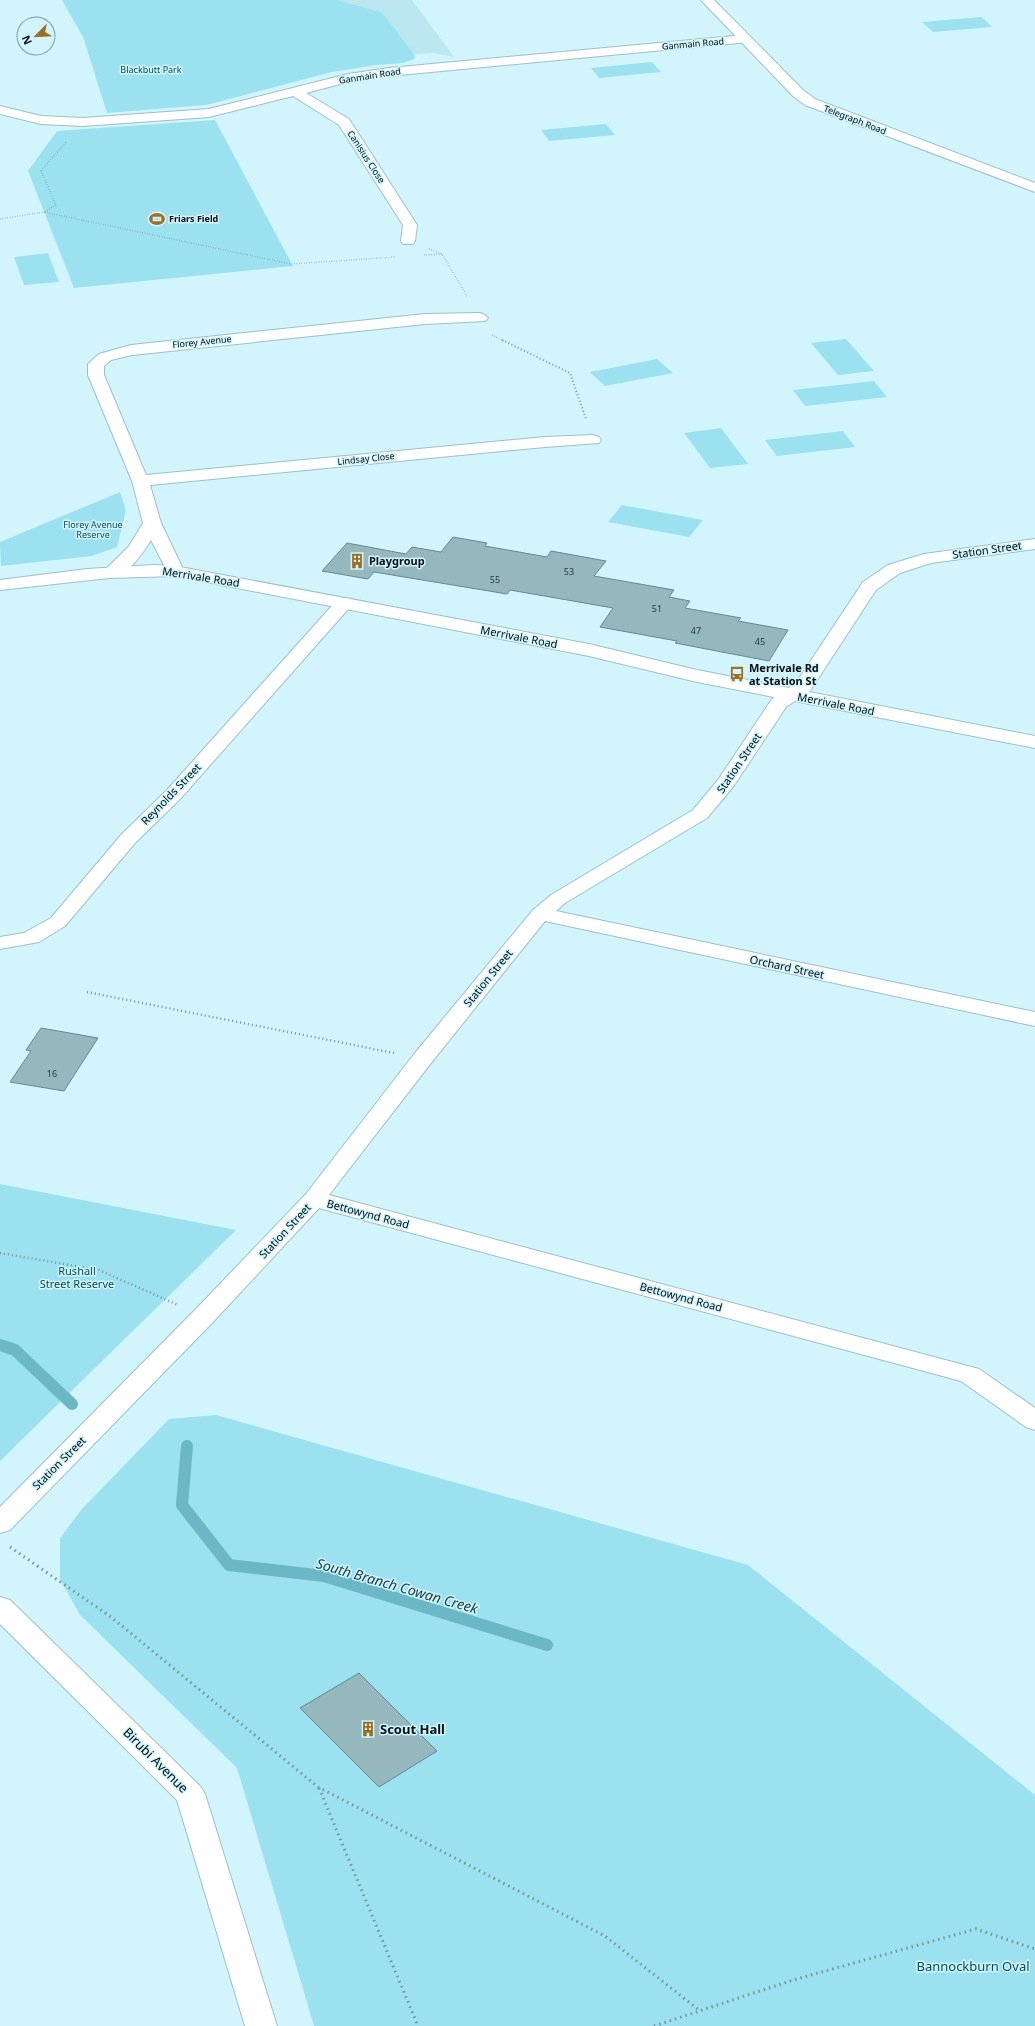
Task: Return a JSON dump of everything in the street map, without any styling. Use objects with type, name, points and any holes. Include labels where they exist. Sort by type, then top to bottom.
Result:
[{"type":"street","name":"Telegraph Road","points":[[707,0],[798,93],[810,102],[1035,188]]},
{"type":"street","name":"Ganmain Road","points":[[0,110],[41,120],[83,122],[209,113],[348,78],[389,72],[745,39]]},
{"type":"street","name":"Canisius Close","points":[[296,92],[344,122],[410,225],[408,241]]},
{"type":"street","name":"Florey Avenue","points":[[175,571],[152,523],[140,481],[96,375],[96,364],[106,357],[131,350],[417,320],[480,318]]},
{"type":"street","name":"Lindsay Close","points":[[140,481],[537,442],[593,440]]},
{"type":"street","points":[[113,572],[132,557],[142,543],[152,523]]},
{"type":"street","name":"Station Street","points":[[0,1523],[204,1316],[314,1199],[423,1058],[540,914],[558,899],[700,814],[722,788],[779,703],[804,687],[869,586],[880,577],[911,563],[930,558],[1035,544]]},
{"type":"street","name":"Merrivale Road","points":[[0,585],[147,569],[175,571],[589,650],[697,676],[1035,742]]},
{"type":"street","name":"Reynolds Street","points":[[0,943],[29,939],[43,933],[58,922],[138,828],[156,809],[174,794],[344,603]]},
{"type":"street","name":"Orchard Street","points":[[540,914],[1035,1019]]},
{"type":"street","name":"Bettowynd Road","points":[[314,1199],[970,1375],[1035,1421]]},
{"type":"street","name":"Birubi Avenue","points":[[0,1607],[190,1794],[260,2026]]},
{"type":"path","points":[[44,212],[56,205],[41,171],[83,122]]},
{"type":"path","points":[[0,219],[44,212],[292,264],[403,257]]},
{"type":"path","points":[[408,241],[442,254],[489,334],[570,373],[593,440]]},
{"type":"path","points":[[418,256],[442,254]]},
{"type":"path","points":[[87,992],[423,1058]]},
{"type":"path","points":[[0,1253],[99,1270],[204,1316]]},
{"type":"path","points":[[5,1544],[111,1617],[318,1787],[605,1936],[699,2010]]},
{"type":"path","points":[[318,1787],[418,2026]]},
{"type":"path","points":[[654,2026],[793,1980],[976,1929],[1035,1949]]},
{"type":"shaded area","points":[[62,0],[412,0],[454,57],[433,53],[398,55]]},
{"type":"green space","name":"Blackbutt Park","points":[[62,0],[337,0],[380,12],[384,15],[415,56],[414,59],[403,63],[376,65],[332,72],[206,105],[107,113],[83,37]]},
{"type":"green space","points":[[982,17],[992,27],[933,32],[922,22]]},
{"type":"green space","points":[[652,62],[661,72],[599,78],[591,68]]},
{"type":"green space","name":"Friars Field","points":[[215,120],[293,266],[74,288],[28,171],[57,131]]},
{"type":"green space","points":[[606,124],[615,135],[549,141],[541,130]]},
{"type":"green space","points":[[48,253],[59,282],[24,285],[14,257]]},
{"type":"green space","points":[[846,339],[874,371],[838,375],[811,343]]},
{"type":"green space","points":[[657,359],[673,373],[605,386],[590,372]]},
{"type":"green space","points":[[874,381],[887,397],[805,406],[793,390]]},
{"type":"green space","points":[[721,428],[748,464],[710,468],[684,433]]},
{"type":"green space","points":[[843,431],[855,447],[777,456],[765,440]]},
{"type":"green space","name":"Florey Avenue Reserve","points":[[120,492],[126,510],[117,547],[92,556],[1,566],[0,542]]},
{"type":"green space","points":[[622,505],[703,520],[689,537],[608,522]]},
{"type":"green space","name":"Rushall Street Reserve","points":[[0,1184],[236,1230],[0,1461]]},
{"type":"green space","name":"Bannockburn Oval","points":[[216,1415],[748,1565],[1035,1795],[1035,2026],[314,2026],[237,1768],[80,1615],[60,1579],[60,1538],[82,1509],[169,1419]]},
{"type":"building","points":[[453,537],[487,543],[485,546],[547,557],[551,551],[606,561],[594,576],[674,590],[669,597],[690,601],[685,608],[741,618],[738,621],[788,630],[769,661],[675,643],[677,641],[600,627],[613,608],[510,590],[507,594],[374,572],[368,579],[322,571],[347,543],[406,554],[412,547],[441,552]]},
{"type":"building","points":[[41,1028],[98,1038],[64,1091],[10,1082],[31,1051],[26,1050]]},
{"type":"building","name":"Scout Hall","points":[[359,1673],[437,1751],[379,1787],[300,1708]]},
{"type":"waterway","name":"South Branch Cowan Creek","points":[[0,1345],[15,1350],[72,1404]]},
{"type":"waterway","name":"South Branch Cowan Creek","points":[[187,1446],[182,1505],[229,1565],[324,1576],[547,1645]]},
{"type":"place","name":"Friars Field","points":[[157,219]]},
{"type":"place","name":"Playgroup","points":[[357,561]]},
{"type":"place","name":"Merrivale Rd at Station St","points":[[737,674]]},
{"type":"place","name":"Scout Hall","points":[[368,1729]]}]
